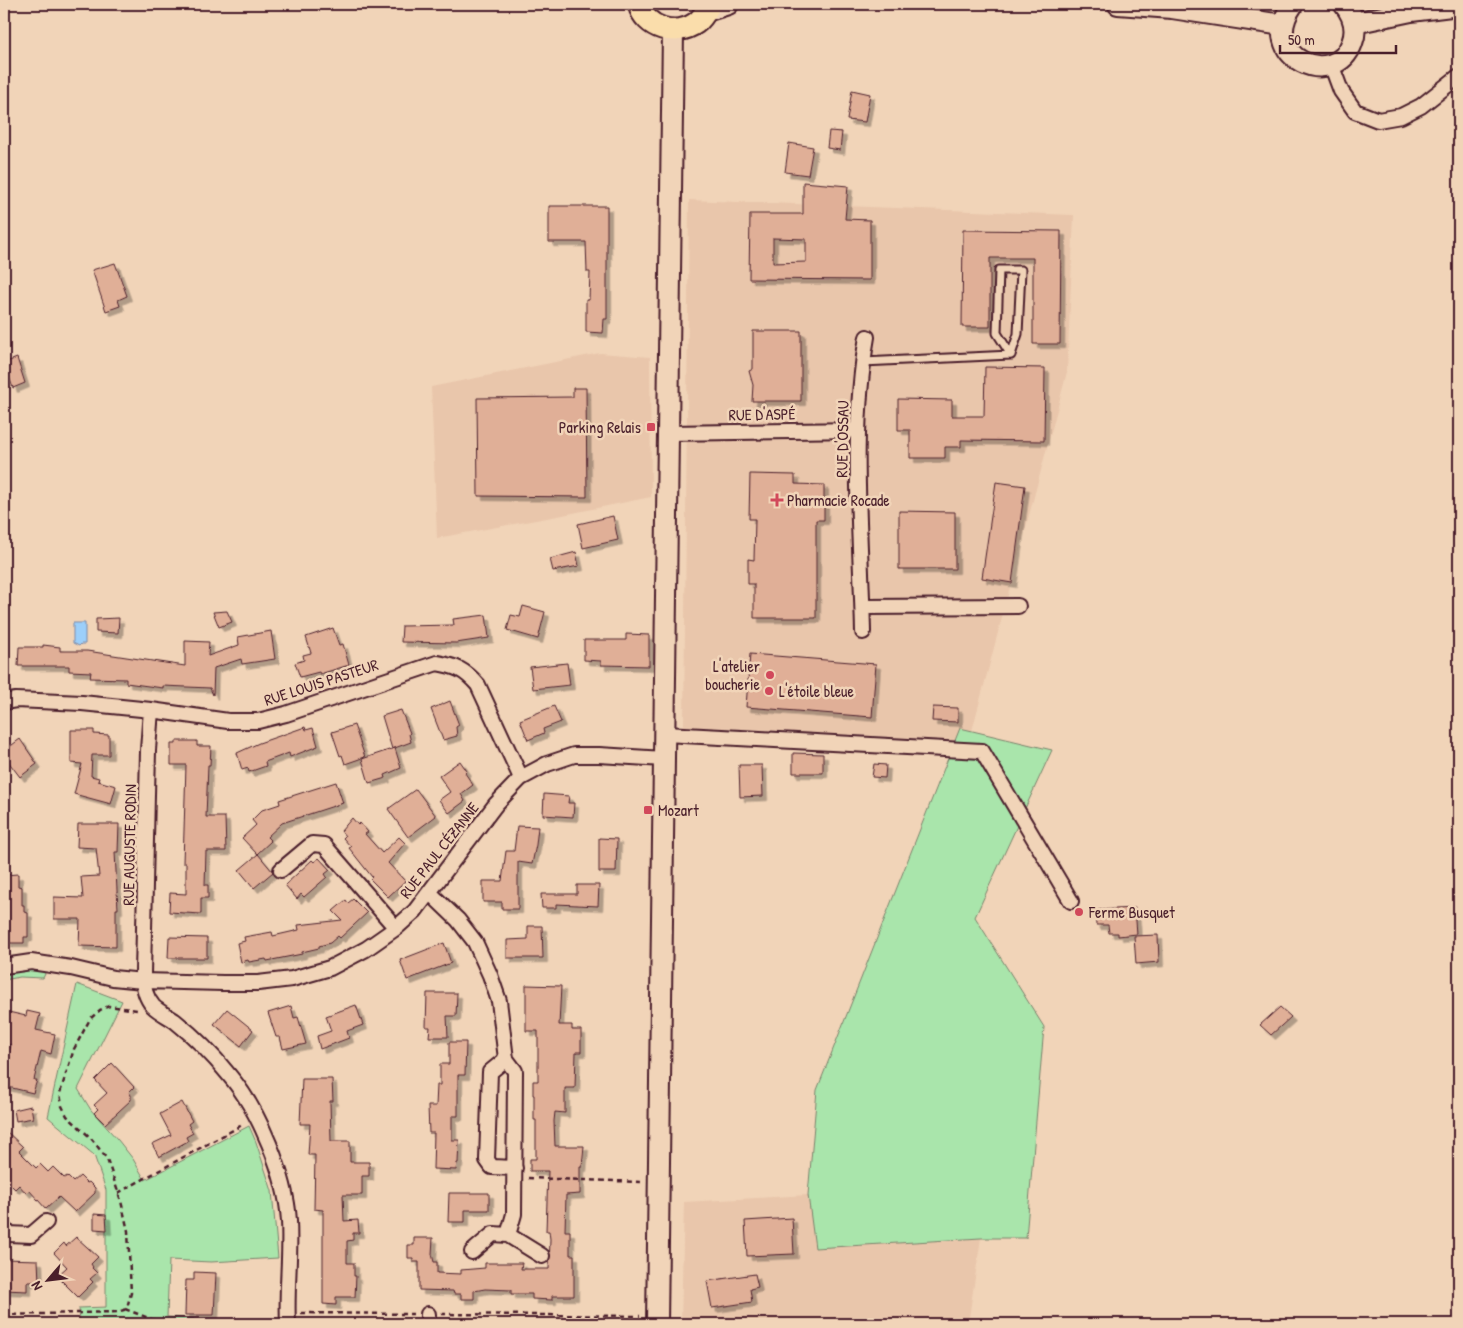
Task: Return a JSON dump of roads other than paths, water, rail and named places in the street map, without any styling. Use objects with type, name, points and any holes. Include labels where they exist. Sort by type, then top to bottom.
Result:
[{"type":"main road","points":[[639,4],[646,18],[655,25],[673,31],[688,28],[698,22],[708,7],[728,4]]},
{"type":"main road","points":[[1118,4],[1172,8],[1282,26]]},
{"type":"main road","points":[[1292,4],[1282,26],[1287,50],[1296,59],[1307,65],[1319,67],[1331,64],[1342,58],[1350,48],[1355,36],[1351,13],[1344,4]]},
{"type":"main road","points":[[1354,23],[1412,11],[1459,5]]},
{"type":"main road","points":[[657,1320],[673,31]]},
{"type":"street","points":[[1331,64],[1341,91],[1355,111],[1378,120],[1401,116],[1421,106],[1459,76]]},
{"type":"street","name":"RUE D'OSSAU","points":[[863,632],[857,430],[867,337]]},
{"type":"street","name":"RUE D'ASPÉ","points":[[668,433],[857,430]]},
{"type":"street","points":[[863,608],[1018,606]]},
{"type":"street","name":"RUE LOUIS PASTEUR","points":[[4,702],[16,700],[82,703],[228,721],[258,721],[286,714],[437,663],[453,665],[469,674],[478,684],[521,778]]},
{"type":"street","name":"RUE AUGUSTE RODIN","points":[[143,982],[148,750],[151,710]]},
{"type":"street","points":[[665,734],[982,752],[1070,901]]},
{"type":"street","name":"RUE PAUL CÉZANNE","points":[[4,966],[31,962],[143,982],[258,983],[292,979],[330,968],[366,949],[396,928],[415,911],[496,804],[521,778],[547,764],[574,755],[664,759]]},
{"type":"street","points":[[281,870],[312,844],[324,845],[396,928]]},
{"type":"street","points":[[430,893],[458,920],[475,942],[499,1001],[506,1059],[515,1071],[514,1214],[508,1235]]},
{"type":"street","points":[[143,982],[144,992],[154,1007],[198,1040],[230,1076],[270,1144],[283,1186],[289,1221],[287,1320]]},
{"type":"street","points":[[506,1059],[490,1072],[487,1160],[492,1167],[515,1172]]},
{"type":"street","points":[[4,1228],[9,1234],[31,1235],[46,1222]]},
{"type":"street","points":[[472,1252],[493,1234],[508,1235],[542,1256]]},
{"type":"lane","points":[[999,270],[1021,270],[1018,334],[1011,355],[998,332],[999,270]]},
{"type":"lane","points":[[863,362],[1011,355]]},
{"type":"water","points":[[73,623],[85,623],[85,644],[79,646],[73,643]]},
{"type":"place","name":"Parking Relais","points":[[651,427]]},
{"type":"place","name":"Pharmacie Rocade","points":[[777,500]]},
{"type":"place","name":"L'atelier boucherie","points":[[770,675]]},
{"type":"place","name":"L'étoile bleue","points":[[769,691]]},
{"type":"place","name":"Mozart","points":[[648,810]]},
{"type":"place","name":"Ferme Busquet","points":[[1079,912]]}]
